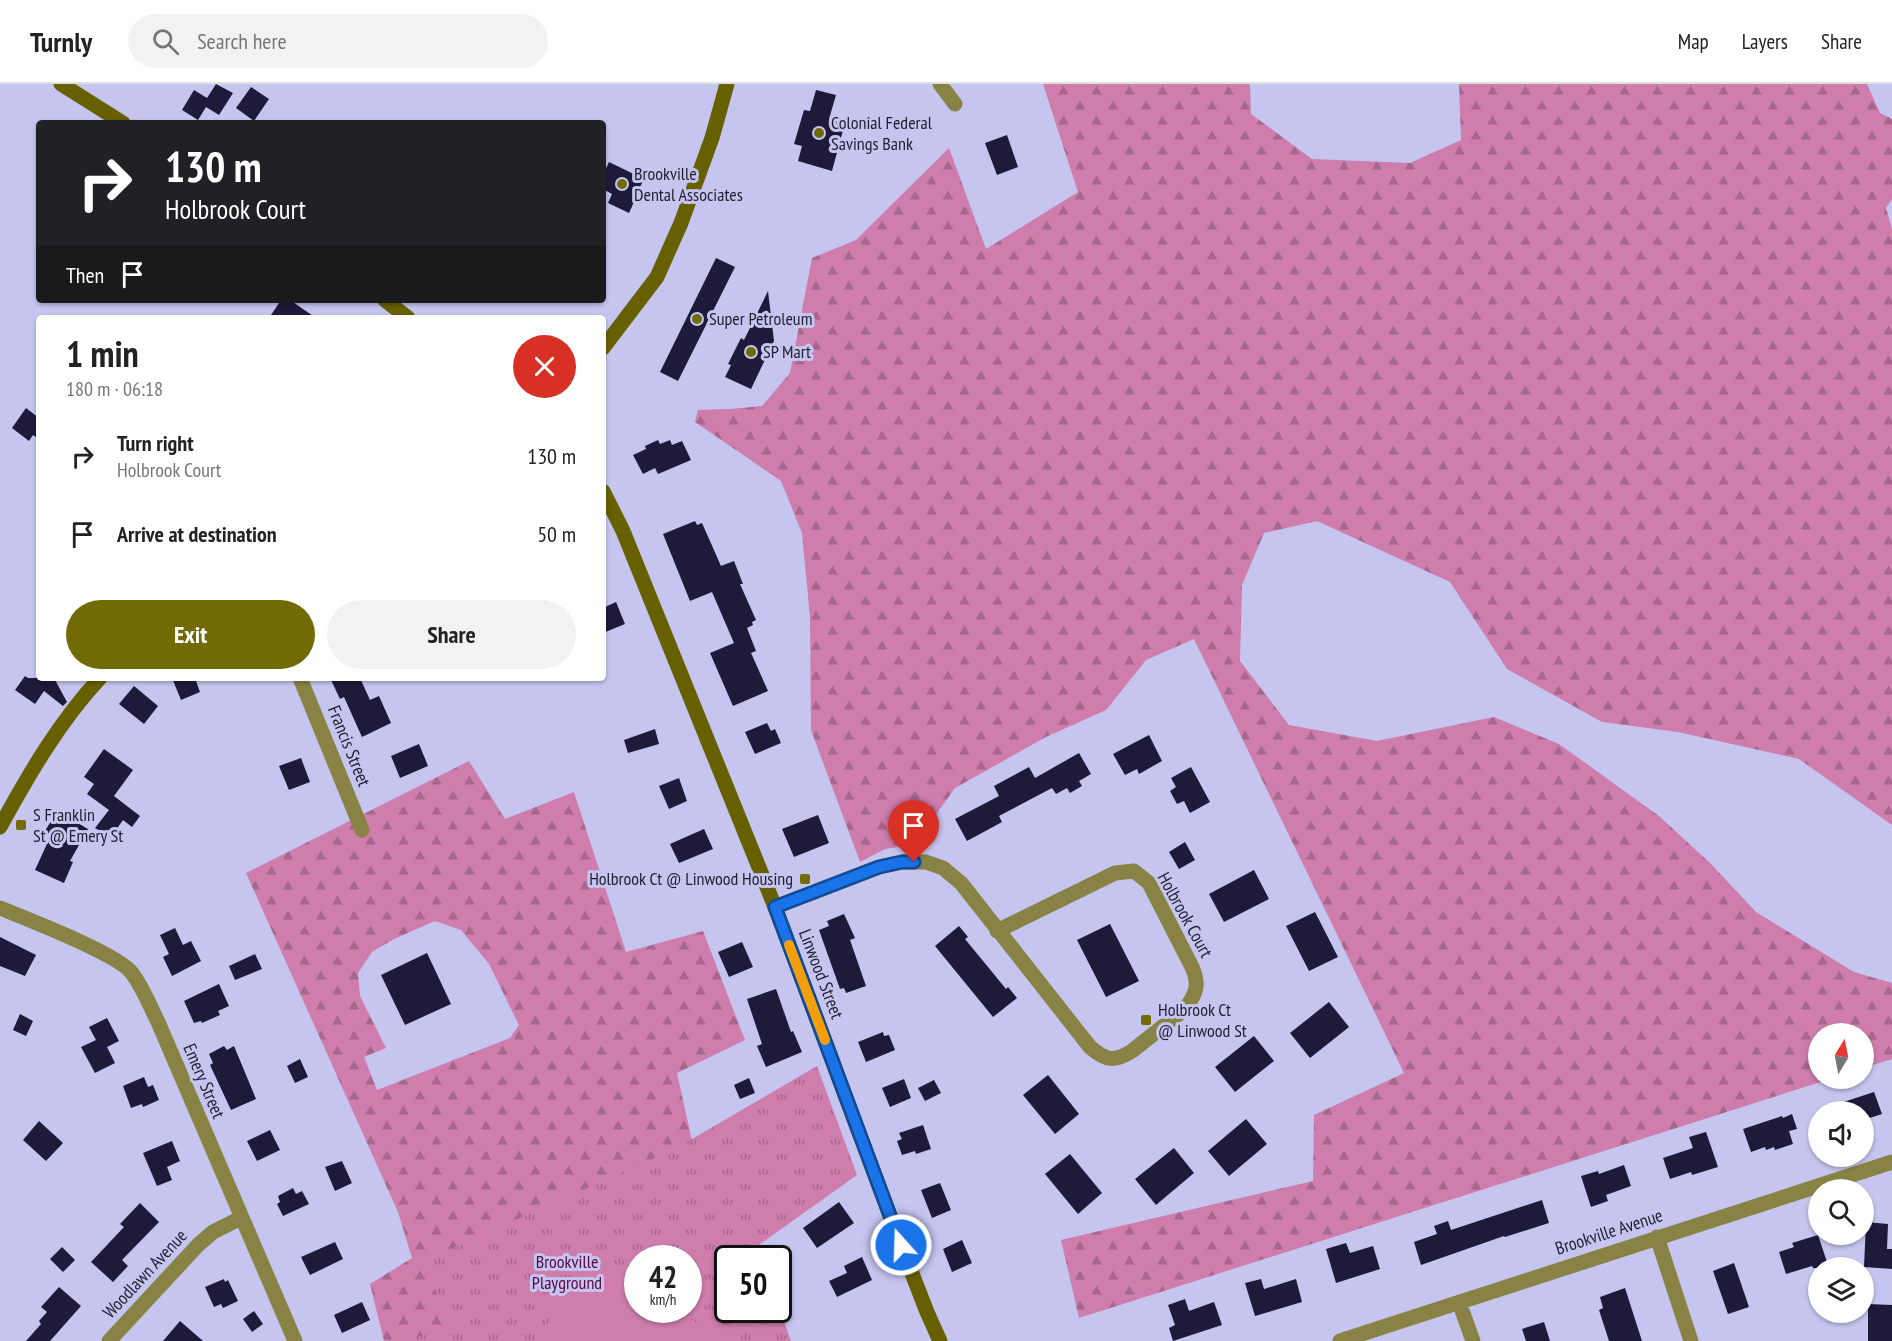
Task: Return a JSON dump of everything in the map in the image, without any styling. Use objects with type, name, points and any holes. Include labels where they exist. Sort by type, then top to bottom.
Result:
[{"type":"main road","points":[[61,84],[118,120]]},
{"type":"main road","points":[[606,344],[657,277],[681,223],[712,138],[727,84]]},
{"type":"main road","points":[[389,303],[404,315]]},
{"type":"main road","name":"Linwood Street","points":[[606,497],[626,540],[775,907],[901,1245],[940,1341]]},
{"type":"main road","points":[[0,827],[50,741],[80,699],[97,681]]},
{"type":"street","points":[[940,84],[955,104]]},
{"type":"street","name":"Francis Street","points":[[301,681],[362,830]]},
{"type":"street","name":"Holbrook Court","points":[[775,907],[879,867],[902,862],[926,862],[943,868],[961,884],[998,931],[1090,1047],[1107,1058],[1123,1057],[1132,1051],[1185,1009],[1197,987],[1192,967],[1149,883],[1134,871],[1115,873],[998,931]]},
{"type":"street","name":"Emery Street","points":[[0,908],[112,958],[131,971],[158,1023],[295,1341]]},
{"type":"street","name":"Brookville Avenue","points":[[1340,1341],[1892,1162]]},
{"type":"street","name":"Woodlawn Avenue","points":[[109,1341],[198,1245],[213,1232],[241,1218]]},
{"type":"street","points":[[1657,1237],[1691,1341]]},
{"type":"street","points":[[1459,1302],[1473,1341]]},
{"type":"green space","points":[[1043,84],[1250,84],[1251,114],[1312,159],[1410,163],[1461,140],[1459,84],[1867,84],[1880,113],[1892,119],[1892,199],[1886,208],[1892,229],[1892,825],[1799,759],[1678,732],[1602,722],[1507,669],[1450,582],[1317,521],[1264,533],[1242,585],[1240,661],[1289,725],[1377,741],[1494,717],[1559,744],[1659,816],[1710,863],[1756,912],[1854,972],[1892,983],[1892,1059],[1874,1065],[1874,1023],[1808,1023],[1808,1086],[1079,1318],[1061,1240],[1313,1181],[1314,1115],[1404,1073],[1194,639],[1146,660],[1106,710],[1046,737],[955,788],[927,827],[924,843],[885,849],[860,862],[811,730],[810,617],[802,533],[781,481],[695,422],[698,410],[762,406],[790,373],[812,258],[856,240],[949,148],[986,249],[1078,192]]},
{"type":"green space","points":[[469,761],[505,819],[574,792],[626,952],[703,931],[745,1040],[677,1073],[696,1159],[456,1341],[384,1341],[370,1284],[412,1258],[398,1212],[246,873]],"holes":[[[435,921],[461,930],[489,964],[519,1025],[510,1038],[377,1090],[364,1057],[386,1048],[360,996],[358,973],[372,952],[394,939]]]},
{"type":"green space","name":"Brookville Playground","points":[[817,1066],[857,1175],[759,1245],[714,1245],[714,1323],[785,1323],[791,1341],[408,1341],[450,1323],[421,1262],[675,1149]]},
{"type":"green space","points":[[610,1267],[624,1276],[624,1323],[697,1323],[725,1341],[542,1341],[554,1304]]},
{"type":"building","points":[[216,84],[233,93],[219,115],[206,107],[198,120],[182,110],[194,90],[207,98]]},
{"type":"building","points":[[251,87],[269,99],[255,120],[236,108]]},
{"type":"building","name":"Colonial Federal Savings Bank","points":[[816,90],[836,95],[829,119],[845,123],[832,171],[798,161],[802,146],[794,144],[804,110],[810,111]]},
{"type":"building","points":[[1007,135],[1018,167],[997,175],[985,143]]},
{"type":"building","name":"Brookville Dental Associates","points":[[609,162],[644,179],[639,189],[643,190],[629,213],[608,203],[612,194],[606,191],[606,168]]},
{"type":"building","points":[[716,258],[735,267],[678,381],[660,372]]},
{"type":"building","name":"SP Mart","points":[[768,291],[774,341],[751,389],[725,377],[731,365],[728,364],[741,338],[744,340]]},
{"type":"building","points":[[279,303],[294,303],[312,315],[271,315]]},
{"type":"building","points":[[26,408],[36,416],[36,437],[33,435],[29,441],[12,428]]},
{"type":"building","points":[[658,440],[660,444],[670,440],[672,445],[682,441],[691,460],[658,474],[655,468],[643,474],[633,455]]},
{"type":"building","points":[[695,521],[697,525],[702,523],[721,566],[734,561],[743,584],[740,584],[756,620],[747,628],[756,651],[751,653],[768,691],[733,706],[710,653],[734,643],[712,592],[690,601],[663,534]]},
{"type":"building","points":[[616,602],[625,624],[606,632],[606,607]]},
{"type":"building","points":[[25,676],[36,678],[36,681],[56,681],[67,702],[63,706],[44,691],[35,704],[15,690]]},
{"type":"building","points":[[173,681],[196,681],[200,692],[181,700]]},
{"type":"building","points":[[331,681],[361,681],[370,700],[379,696],[391,723],[362,737],[344,697],[340,699]]},
{"type":"building","points":[[134,686],[158,706],[144,724],[119,704]]},
{"type":"building","points":[[767,723],[771,731],[775,729],[781,743],[755,754],[745,732]]},
{"type":"building","points":[[655,729],[659,744],[628,753],[624,740]]},
{"type":"building","points":[[1149,735],[1162,761],[1139,774],[1137,769],[1125,775],[1113,754]]},
{"type":"building","points":[[419,744],[428,766],[400,778],[391,756]]},
{"type":"building","points":[[104,749],[133,770],[114,796],[140,816],[132,827],[123,820],[111,837],[95,828],[109,810],[87,794],[94,784],[84,777]]},
{"type":"building","points":[[1079,753],[1091,774],[1079,781],[1082,786],[1070,793],[1067,788],[1056,794],[1052,788],[999,816],[1002,822],[967,841],[955,819],[999,796],[994,786],[1029,767],[1035,778]]},
{"type":"building","points":[[301,758],[310,782],[289,790],[279,766]]},
{"type":"building","points":[[1191,767],[1210,802],[1190,813],[1184,801],[1177,804],[1170,791],[1176,787],[1171,778]]},
{"type":"building","points":[[679,778],[687,801],[669,809],[659,786]]},
{"type":"building","points":[[57,811],[88,829],[70,861],[73,862],[64,883],[35,870],[51,835],[45,831]]},
{"type":"building","points":[[818,815],[829,843],[794,857],[782,829]]},
{"type":"building","points":[[704,829],[713,849],[679,863],[670,844]]},
{"type":"building","points":[[1185,842],[1195,860],[1179,869],[1169,852]]},
{"type":"building","points":[[1254,870],[1269,899],[1224,922],[1209,894]]},
{"type":"building","points":[[1315,912],[1338,957],[1309,971],[1286,926]]},
{"type":"building","points":[[844,914],[855,938],[850,940],[866,986],[846,993],[844,988],[840,989],[819,930],[829,926],[827,921]]},
{"type":"building","points":[[1110,924],[1139,981],[1106,997],[1077,940]]},
{"type":"building","points":[[959,926],[968,937],[965,939],[1006,989],[1008,987],[1017,998],[993,1017],[935,946]]},
{"type":"building","points":[[175,928],[183,945],[191,941],[201,961],[172,976],[163,957],[169,954],[160,935]]},
{"type":"building","points":[[0,937],[36,955],[25,976],[0,966]]},
{"type":"building","points":[[742,942],[753,967],[729,977],[718,952]]},
{"type":"building","points":[[427,953],[451,1004],[405,1025],[381,975]]},
{"type":"building","points":[[255,954],[262,969],[235,980],[229,966]]},
{"type":"building","points":[[219,984],[229,1006],[218,1011],[220,1015],[202,1023],[201,1021],[194,1023],[184,1001]]},
{"type":"building","points":[[776,989],[791,1032],[793,1031],[802,1052],[766,1067],[757,1046],[762,1044],[747,999]]},
{"type":"building","points":[[1329,1002],[1349,1027],[1310,1058],[1290,1033]]},
{"type":"building","points":[[20,1014],[33,1021],[26,1036],[13,1030]]},
{"type":"building","points":[[107,1018],[119,1041],[107,1047],[115,1063],[95,1073],[81,1047],[96,1040],[89,1027]]},
{"type":"building","points":[[883,1032],[884,1036],[889,1035],[895,1050],[866,1062],[858,1042]]},
{"type":"building","points":[[1254,1036],[1274,1061],[1235,1092],[1215,1067]]},
{"type":"building","points":[[224,1046],[227,1050],[234,1046],[256,1099],[231,1110],[210,1065],[213,1063],[209,1054]]},
{"type":"building","points":[[300,1059],[308,1077],[295,1083],[287,1066]]},
{"type":"building","points":[[1048,1075],[1079,1114],[1055,1134],[1023,1095]]},
{"type":"building","points":[[144,1077],[148,1087],[153,1085],[159,1100],[143,1107],[142,1104],[131,1108],[123,1086]]},
{"type":"building","points":[[749,1078],[755,1093],[740,1099],[734,1085]]},
{"type":"building","points":[[904,1079],[911,1098],[890,1107],[882,1088]]},
{"type":"building","points":[[934,1080],[941,1093],[925,1101],[918,1088]]},
{"type":"building","points":[[1874,1092],[1882,1114],[1874,1117],[1874,1101],[1846,1101]]},
{"type":"building","points":[[1792,1114],[1797,1129],[1789,1131],[1793,1144],[1775,1150],[1774,1147],[1766,1150],[1765,1147],[1751,1152],[1743,1129]]},
{"type":"building","points":[[1246,1119],[1267,1144],[1229,1176],[1208,1151]]},
{"type":"building","points":[[39,1121],[63,1143],[46,1161],[23,1140]]},
{"type":"building","points":[[923,1125],[931,1149],[916,1154],[915,1151],[902,1155],[897,1141],[902,1139],[899,1133]]},
{"type":"building","points":[[270,1130],[280,1150],[257,1161],[247,1141]]},
{"type":"building","points":[[1706,1132],[1718,1167],[1670,1179],[1663,1158],[1693,1148],[1689,1137]]},
{"type":"building","points":[[172,1141],[180,1161],[167,1167],[172,1180],[157,1186],[143,1153]]},
{"type":"building","points":[[1174,1148],[1194,1173],[1156,1205],[1135,1179]]},
{"type":"building","points":[[1070,1154],[1102,1193],[1078,1214],[1045,1174]]},
{"type":"building","points":[[342,1161],[352,1183],[335,1191],[325,1167]]},
{"type":"building","points":[[1624,1165],[1631,1186],[1606,1195],[1608,1201],[1591,1207],[1581,1176],[1598,1171],[1599,1174]]},
{"type":"building","points":[[940,1183],[951,1210],[932,1218],[921,1190]]},
{"type":"building","points":[[293,1188],[296,1194],[302,1191],[309,1204],[283,1216],[277,1204],[280,1202],[278,1196]]},
{"type":"building","points":[[1542,1200],[1549,1223],[1421,1265],[1414,1242],[1437,1234],[1434,1226],[1448,1221],[1451,1230]]},
{"type":"building","points":[[839,1202],[854,1223],[817,1248],[803,1228]]},
{"type":"building","points":[[140,1203],[159,1222],[122,1260],[128,1266],[113,1282],[91,1262],[124,1227],[120,1224]]},
{"type":"building","points":[[1874,1223],[1888,1224],[1887,1249],[1892,1249],[1892,1269],[1874,1268],[1874,1257],[1864,1257],[1865,1245],[1874,1245]]},
{"type":"building","points":[[1808,1238],[1808,1245],[1821,1245],[1825,1257],[1808,1257],[1808,1267],[1786,1274],[1779,1252],[1794,1247],[1792,1243]]},
{"type":"building","points":[[962,1240],[972,1263],[952,1272],[943,1249]]},
{"type":"building","points":[[335,1242],[343,1259],[310,1275],[301,1257]]},
{"type":"building","points":[[1346,1243],[1350,1253],[1373,1246],[1380,1269],[1336,1283],[1326,1249]]},
{"type":"building","points":[[62,1247],[75,1260],[63,1272],[50,1259]]},
{"type":"building","points":[[862,1257],[872,1280],[837,1297],[829,1281],[847,1273],[844,1266]]},
{"type":"building","points":[[1734,1263],[1749,1307],[1728,1314],[1713,1271]]},
{"type":"building","points":[[224,1279],[225,1282],[228,1280],[238,1301],[223,1308],[221,1304],[214,1307],[205,1287]]},
{"type":"building","points":[[1261,1279],[1264,1289],[1296,1279],[1302,1302],[1255,1316],[1245,1283]]},
{"type":"building","points":[[59,1287],[81,1306],[50,1341],[26,1341],[41,1324],[39,1321],[47,1312],[41,1307]]},
{"type":"building","points":[[1625,1288],[1642,1341],[1609,1341],[1599,1310],[1603,1308],[1600,1297]]},
{"type":"building","points":[[1185,1299],[1189,1311],[1214,1302],[1222,1325],[1173,1341],[1169,1328],[1175,1325],[1168,1305]]},
{"type":"building","points":[[362,1302],[370,1320],[342,1333],[334,1315]]},
{"type":"building","points":[[1874,1304],[1892,1305],[1892,1341],[1868,1341],[1868,1323],[1874,1323]]},
{"type":"building","points":[[254,1311],[263,1324],[252,1332],[243,1319]]},
{"type":"building","points":[[180,1321],[203,1341],[163,1341]]},
{"type":"building","points":[[1544,1322],[1550,1341],[1526,1341],[1522,1329]]},
{"type":"slow traffic","points":[[789,945],[825,1040]]},
{"type":"place","name":"Colonial Federal Savings Bank","points":[[819,133]]},
{"type":"place","name":"Brookville Dental Associates","points":[[622,184]]},
{"type":"place","name":"Super Petroleum","points":[[697,319]]},
{"type":"place","name":"SP Mart","points":[[751,352]]},
{"type":"place","name":"S Franklin St @ Emery St","points":[[21,825]]},
{"type":"place","name":"Holbrook Ct @ Linwood Housing","points":[[805,879]]},
{"type":"place","name":"Holbrook Ct @ Linwood St","points":[[1146,1020]]},
{"type":"route","points":[[901,1245],[775,907],[879,867],[914,862]]}]
